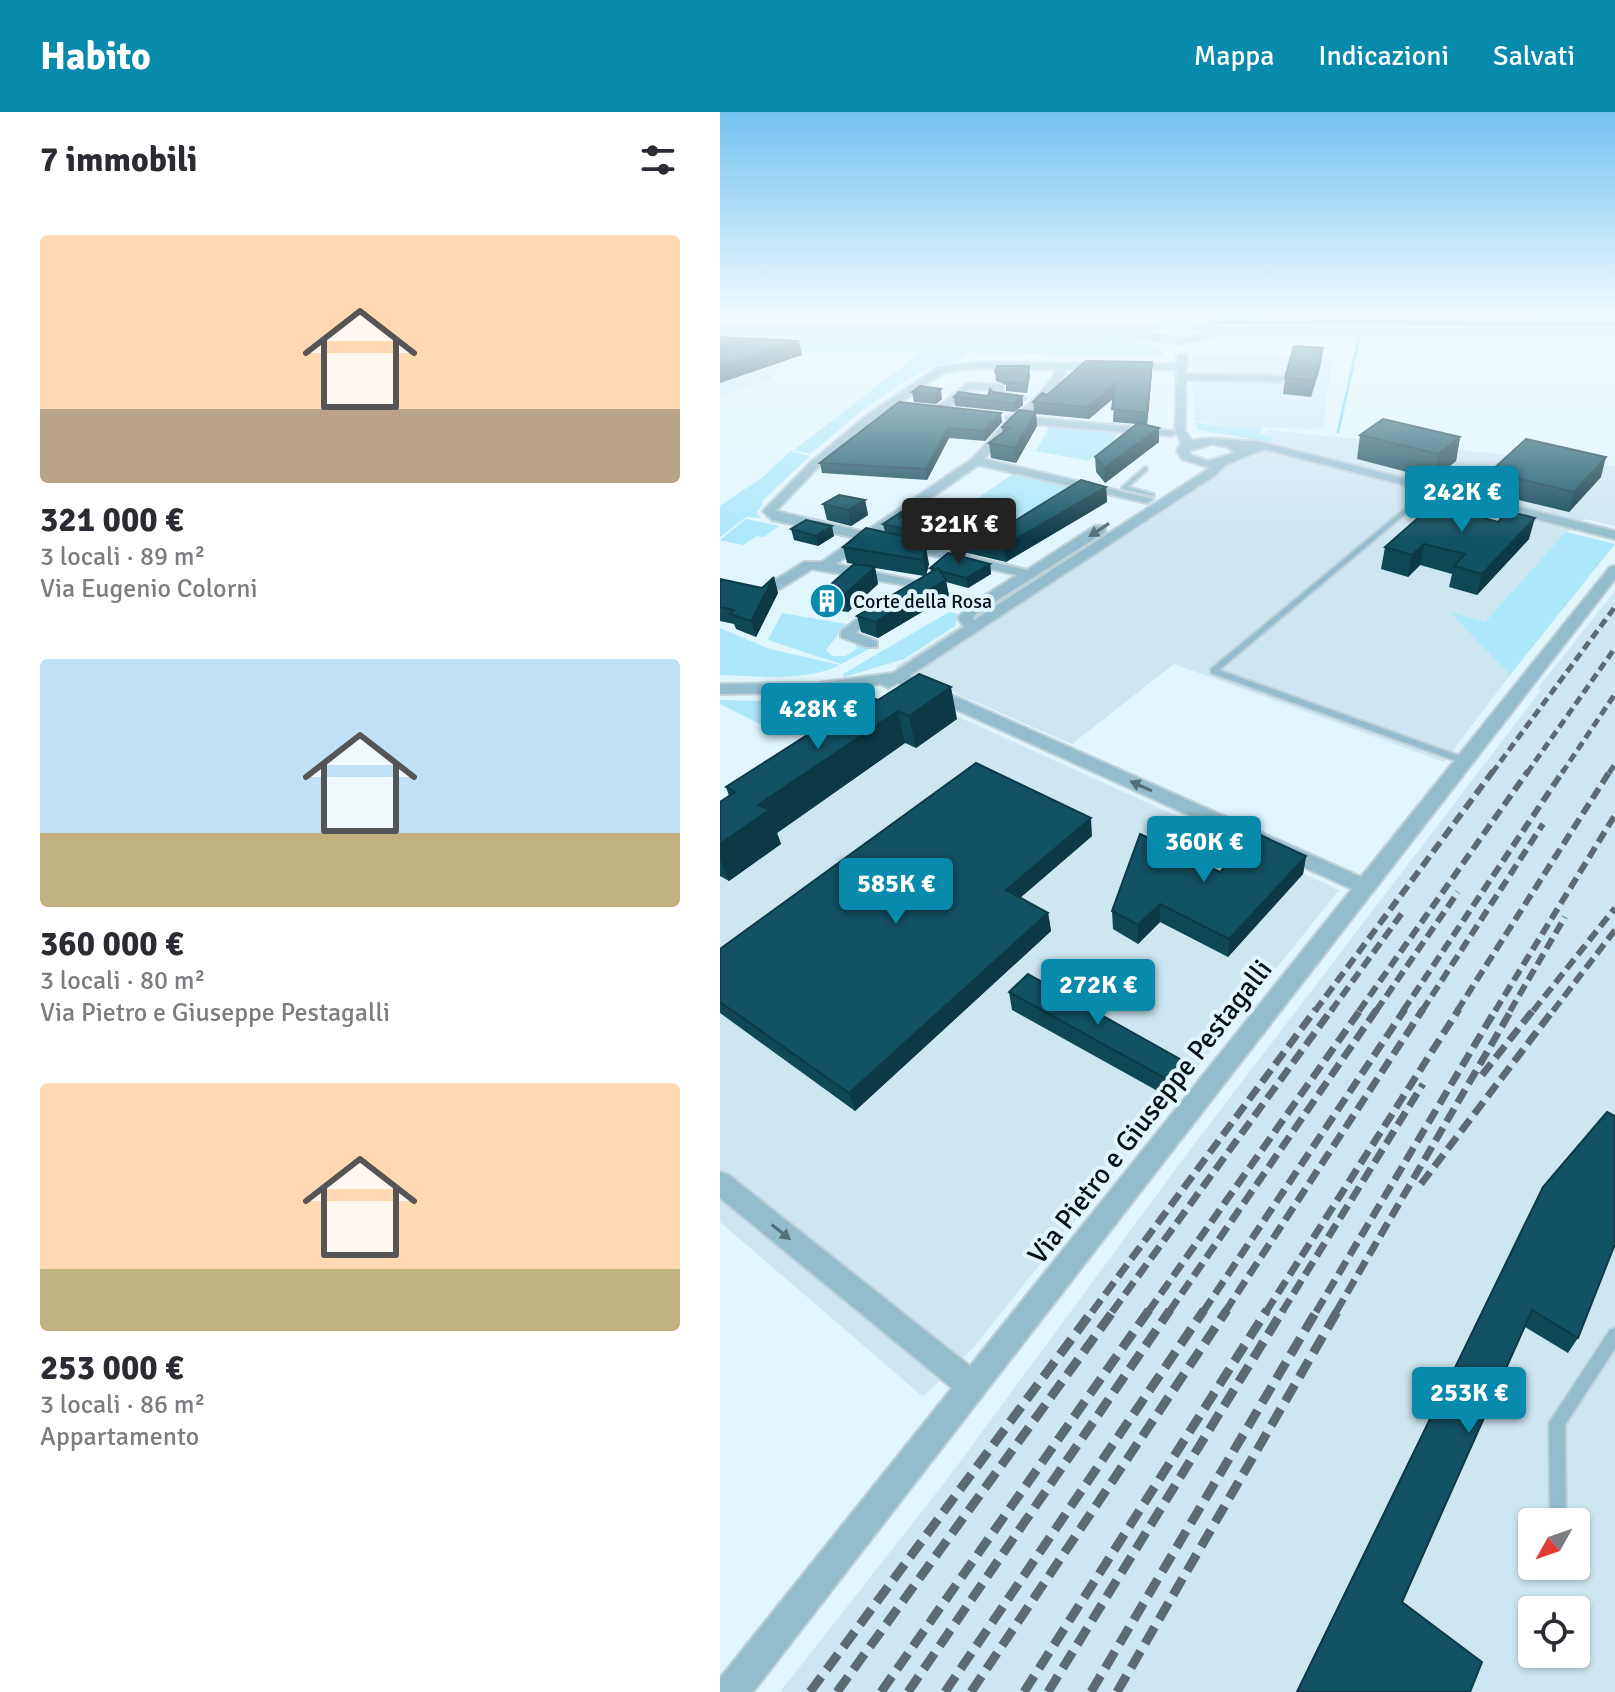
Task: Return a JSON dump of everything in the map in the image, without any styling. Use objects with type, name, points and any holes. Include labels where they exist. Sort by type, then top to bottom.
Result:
[{"type":"street","points":[[908,391],[839,443],[769,511],[776,517],[1027,574]]},
{"type":"street","points":[[956,413],[934,410],[960,395],[996,400],[1002,391]]},
{"type":"street","points":[[1010,391],[1040,398]]},
{"type":"street","points":[[825,566],[976,461],[1008,419],[1046,391]]},
{"type":"street","points":[[1182,391],[1180,431],[1186,439],[1184,454],[1196,461],[1221,463],[1236,459],[1237,449]]},
{"type":"street","points":[[895,406],[914,408]]},
{"type":"street","points":[[1008,419],[1171,433]]},
{"type":"street","points":[[1182,419],[1190,432],[1207,441],[1237,449],[1274,449],[1615,535]]},
{"type":"street","points":[[1187,446],[1207,441]]},
{"type":"street","points":[[976,461],[1074,487],[1149,497]]},
{"type":"street","points":[[1196,461],[1200,469],[1196,483]]},
{"type":"street","points":[[773,689],[847,709],[1196,483],[1221,463]]},
{"type":"street","points":[[973,628],[965,618],[968,613],[1027,574],[1149,497],[1168,488],[1196,483]]},
{"type":"street","points":[[775,586],[809,565],[916,585]]},
{"type":"street","name":"Via Pietro e Giuseppe Pestagalli","points":[[731,1692],[1615,570]]},
{"type":"street","points":[[857,623],[846,634],[872,644]]},
{"type":"street","points":[[720,689],[826,688],[897,677],[1365,887]]},
{"type":"street","points":[[720,1183],[972,1386]]},
{"type":"lane","points":[[1145,469],[1124,488],[1149,497]]},
{"type":"lane","points":[[1432,489],[1214,671],[1465,761]]},
{"type":"lane","points":[[1558,1508],[1557,1423],[1615,1335]]},
{"type":"shaded area","points":[[871,391],[890,391],[810,454],[794,450]]},
{"type":"shaded area","points":[[1192,391],[1328,391],[1323,426],[1312,429],[1225,427],[1195,420]]},
{"type":"shaded area","points":[[1195,422],[1263,428],[1259,434],[1273,439],[1269,442],[1198,430]]},
{"type":"shaded area","points":[[1051,423],[1114,431],[1117,434],[1113,442],[1088,461],[1036,451]]},
{"type":"shaded area","points":[[1269,430],[1615,466],[1615,526],[1585,519],[1567,532],[1485,622],[1452,613],[1510,675],[1444,762],[1174,664],[1072,744],[895,667]]},
{"type":"shaded area","points":[[790,451],[810,456],[761,502],[763,504],[756,513],[761,518],[746,517],[720,537],[720,506],[764,476]]},
{"type":"shaded area","points":[[1014,473],[1070,486],[1019,522],[961,510]]},
{"type":"shaded area","points":[[746,519],[779,526],[764,537],[757,536],[743,545],[720,540]]},
{"type":"shaded area","points":[[1566,532],[1615,544],[1510,675],[1450,612],[1485,622]]},
{"type":"shaded area","points":[[1615,591],[1615,1692],[780,1692],[945,1482],[1189,1151],[1541,690],[1538,688]]},
{"type":"shaded area","points":[[949,612],[958,614],[955,626],[904,659],[844,677],[843,674]]},
{"type":"shaded area","points":[[782,613],[846,624],[826,650],[832,656],[845,656],[857,649],[855,643],[844,641],[847,638],[869,649],[841,664],[768,640]]},
{"type":"shaded area","points":[[720,628],[770,649],[840,665],[797,676],[720,675]]},
{"type":"shaded area","points":[[897,689],[1339,890],[974,1347],[923,1397],[720,1222],[720,804]]},
{"type":"shaded area","points":[[720,700],[763,701],[792,709],[799,705],[807,709],[811,716],[810,720],[784,736],[720,704]]},
{"type":"building","points":[[914,391],[939,391],[935,394]]},
{"type":"building","points":[[992,391],[1022,396],[1013,403],[954,397],[959,392],[988,396]]},
{"type":"building","points":[[1052,391],[1107,391],[1088,407],[1033,402],[1042,393],[1047,395]]},
{"type":"building","points":[[1114,391],[1149,391],[1147,413],[1112,409]]},
{"type":"building","points":[[899,402],[1001,413],[984,431],[948,428],[926,469],[820,463]]},
{"type":"building","points":[[1019,410],[1036,412],[1015,448],[989,443],[1009,428],[1002,427]]},
{"type":"building","points":[[1383,419],[1460,437],[1438,454],[1360,435]]},
{"type":"building","points":[[1138,423],[1159,428],[1104,468],[1095,457]]},
{"type":"building","points":[[1526,439],[1606,457],[1574,492],[1490,472]]},
{"type":"building","points":[[1081,480],[1106,487],[1004,546],[960,536],[984,517],[1008,525]]},
{"type":"building","points":[[839,495],[865,500],[848,510],[823,504]]},
{"type":"building","points":[[1443,496],[1468,502],[1459,511],[1498,522],[1508,511],[1535,518],[1482,574],[1454,566],[1465,554],[1424,544],[1412,555],[1385,547]]},
{"type":"building","points":[[921,502],[943,510],[916,532],[883,524],[904,510],[898,519]]},
{"type":"building","points":[[806,520],[832,526],[816,536],[791,529]]},
{"type":"building","points":[[866,528],[907,537],[902,542],[926,547],[923,560],[843,547]]},
{"type":"building","points":[[948,553],[990,564],[966,578],[930,568]]},
{"type":"building","points":[[854,564],[875,567],[844,595],[822,592]]},
{"type":"building","points":[[938,568],[946,580],[875,622],[857,616]]},
{"type":"building","points":[[774,577],[751,621],[730,614],[734,610],[720,607],[720,579],[762,588]]},
{"type":"building","points":[[919,674],[951,687],[909,716],[898,711],[758,805],[769,810],[720,844],[720,802],[735,792],[726,787],[868,696],[878,700]]},
{"type":"building","points":[[976,763],[1091,818],[1006,890],[1048,913],[849,1093],[720,1002],[720,949]]},
{"type":"building","points":[[1140,834],[1220,872],[1258,834],[1306,856],[1229,939],[1160,904],[1138,925],[1112,911]]},
{"type":"building","points":[[1028,974],[1187,1063],[1172,1082],[1009,992]]},
{"type":"building","points":[[1607,1112],[1615,1116],[1615,1244],[1578,1338],[1532,1310],[1402,1602],[1482,1662],[1470,1692],[1297,1692],[1543,1187]]},
{"type":"waterway","points":[[1338,432],[1347,391]]},
{"type":"railway","points":[[1492,773],[1615,607]]},
{"type":"railway","points":[[1527,773],[1615,648]]},
{"type":"railway","points":[[1562,773],[1615,694]]},
{"type":"railway","points":[[1609,773],[1615,764]]},
{"type":"railway","points":[[1315,1011],[1493,771]]},
{"type":"railway","points":[[1359,1011],[1528,771]]},
{"type":"railway","points":[[1403,1011],[1563,771]]},
{"type":"railway","points":[[1457,1011],[1610,771]]},
{"type":"railway","points":[[1495,1011],[1615,815]]},
{"type":"railway","points":[[1422,1011],[1543,824]]},
{"type":"railway","points":[[1376,1011],[1458,892]]},
{"type":"railway","points":[[1533,1011],[1615,908]]},
{"type":"railway","points":[[1331,1011],[1405,909]]},
{"type":"railway","points":[[1510,1011],[1565,917]]},
{"type":"railway","points":[[1553,1011],[1615,930]]},
{"type":"railway","points":[[1092,1312],[1316,1009]]},
{"type":"railway","points":[[1112,1312],[1332,1009]]},
{"type":"railway","points":[[1148,1312],[1361,1009]]},
{"type":"railway","points":[[1169,1312],[1377,1009]]},
{"type":"railway","points":[[1203,1312],[1405,1009]]},
{"type":"railway","points":[[1225,1312],[1423,1009]]},
{"type":"railway","points":[[1266,1312],[1459,1009]]},
{"type":"railway","points":[[1316,1312],[1496,1009]]},
{"type":"railway","points":[[1336,1312],[1512,1009]]},
{"type":"railway","points":[[1482,1075],[1534,1009]]},
{"type":"railway","points":[[1421,1184],[1554,1009]]},
{"type":"railway","points":[[1282,1312],[1423,1084]]},
{"type":"railway","points":[[810,1692],[1093,1310]]},
{"type":"railway","points":[[837,1692],[1114,1310]]},
{"type":"railway","points":[[881,1692],[1149,1310]]},
{"type":"railway","points":[[908,1692],[1170,1310]]},
{"type":"railway","points":[[945,1692],[1204,1310]]},
{"type":"railway","points":[[971,1692],[1227,1310]]},
{"type":"railway","points":[[1024,1692],[1267,1310]]},
{"type":"railway","points":[[1048,1692],[1283,1310]]},
{"type":"railway","points":[[1091,1692],[1317,1310]]},
{"type":"railway","points":[[1117,1692],[1338,1310]]},
{"type":"place","name":"Corte della Rosa","points":[[827,601]]}]
